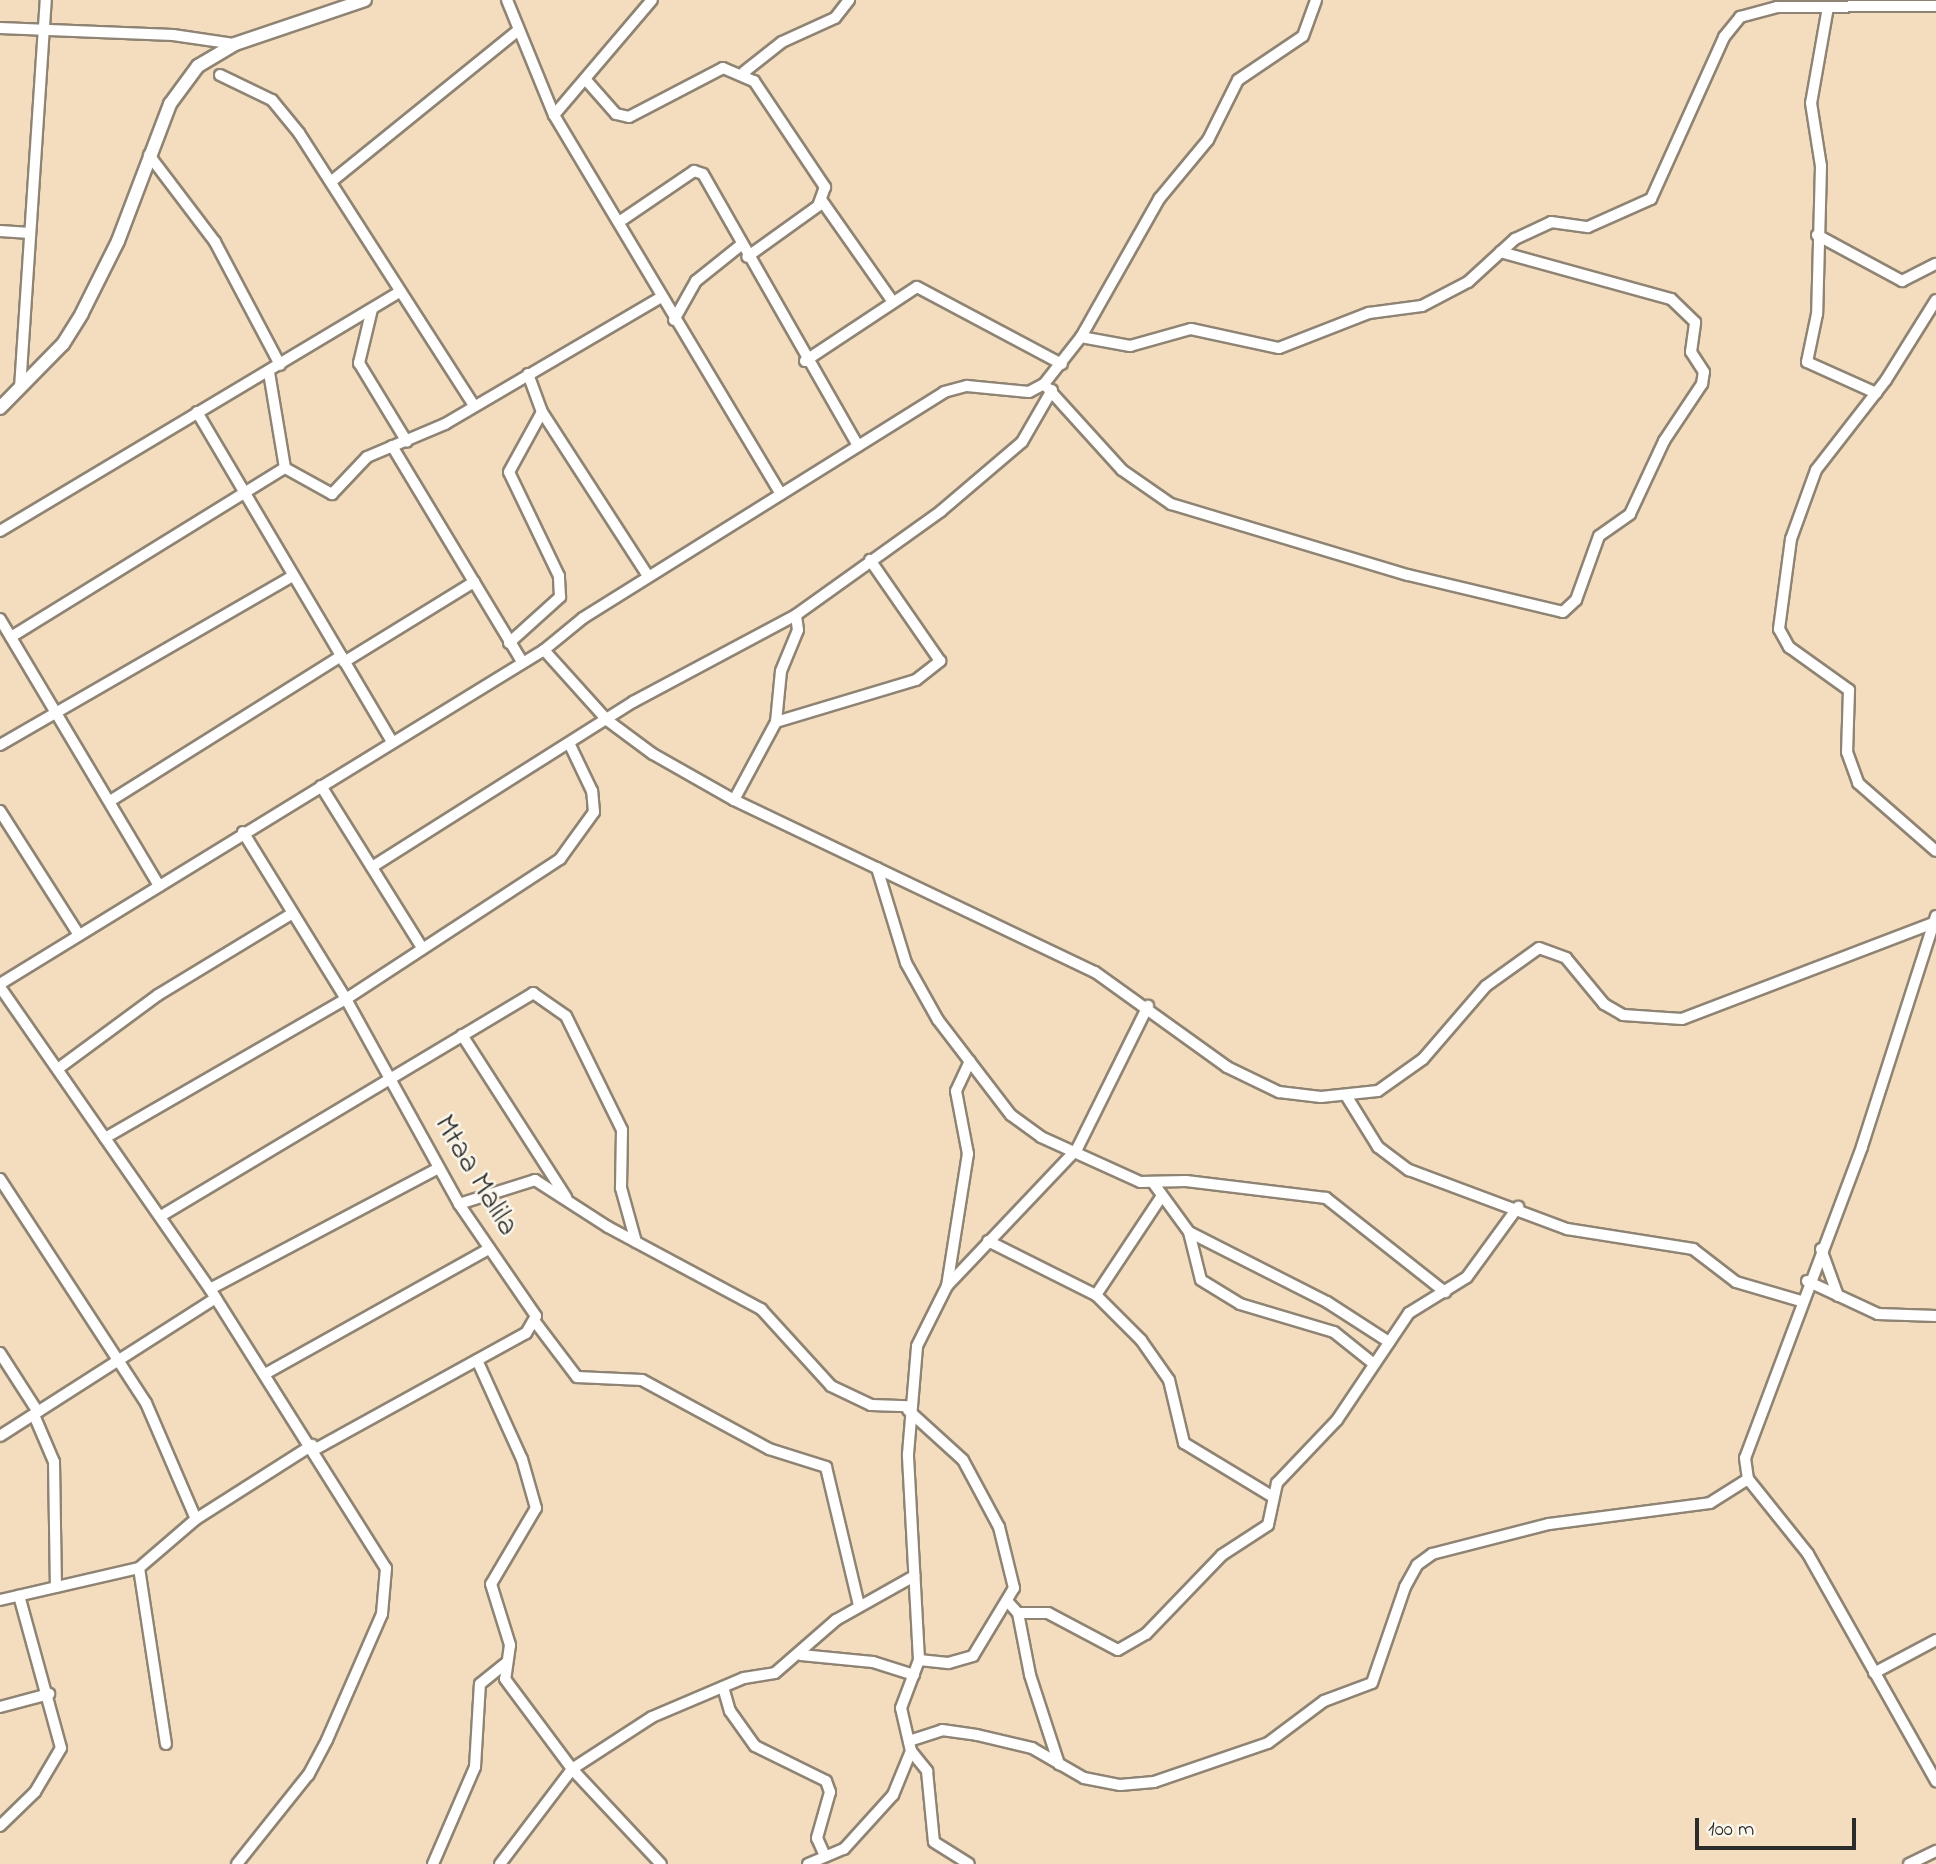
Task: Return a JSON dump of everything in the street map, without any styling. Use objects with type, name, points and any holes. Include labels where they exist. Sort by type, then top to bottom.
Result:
[{"type":"main road","points":[[0,408],[63,344],[96,288],[149,155],[184,84],[198,66],[235,44],[365,0]]},
{"type":"street","points":[[20,389],[46,0]]},
{"type":"street","points":[[507,0],[516,32],[554,115],[619,222],[660,298],[781,494]]},
{"type":"street","points":[[554,115],[652,0]]},
{"type":"street","points":[[744,72],[782,41],[835,18],[849,0]]},
{"type":"street","points":[[372,867],[607,720],[796,615],[941,512],[1022,442],[1048,387],[1081,337],[1159,199],[1208,140],[1238,80],[1303,36],[1316,0]]},
{"type":"street","points":[[1081,337],[1130,346],[1191,329],[1279,348],[1369,313],[1429,303],[1468,282],[1500,252],[1551,222],[1588,227],[1651,199],[1730,26],[1777,7],[1936,6]]},
{"type":"street","points":[[1828,7],[1810,111],[1821,152],[1817,314],[1807,362],[1875,393]]},
{"type":"street","points":[[0,28],[235,44]]},
{"type":"street","points":[[332,181],[516,32]]},
{"type":"street","points":[[586,80],[616,114],[629,117],[723,68],[744,72],[776,106],[825,187],[822,201],[747,257]]},
{"type":"street","points":[[220,75],[272,100],[332,181],[474,406]]},
{"type":"street","points":[[149,155],[215,242],[281,365]]},
{"type":"street","points":[[619,222],[699,170],[805,361],[858,446]]},
{"type":"street","points":[[822,201],[893,302]]},
{"type":"street","points":[[0,231],[30,233]]},
{"type":"street","points":[[1817,234],[1902,281],[1936,264]]},
{"type":"street","points":[[674,320],[695,281],[741,244]]},
{"type":"street","points":[[1048,387],[1122,470],[1171,503],[1408,575],[1563,612],[1576,600],[1599,537],[1630,514],[1664,441],[1702,384],[1704,372],[1691,352],[1695,322],[1671,299],[1500,252]]},
{"type":"street","points":[[805,361],[917,287],[1062,364]]},
{"type":"street","points":[[0,531],[400,292]]},
{"type":"street","points":[[285,468],[332,494],[352,467],[392,446],[407,442],[474,406],[660,298]]},
{"type":"street","points":[[1936,300],[1875,393],[1816,470],[1791,539],[1779,629],[1789,647],[1849,690],[1847,752],[1858,783],[1936,851]]},
{"type":"street","points":[[372,309],[359,363],[407,442]]},
{"type":"street","points":[[268,372],[285,468]]},
{"type":"street","points":[[528,374],[542,412],[648,576]]},
{"type":"street","points":[[237,1864],[309,1775],[388,1594],[386,1568],[314,1447],[213,1293],[0,985],[521,660],[544,650],[648,576],[944,392],[967,386],[1029,392],[1048,387]]},
{"type":"street","points":[[197,412],[291,577],[392,742]]},
{"type":"street","points":[[509,643],[548,612],[561,586],[509,472],[542,412]]},
{"type":"street","points":[[392,446],[521,660]]},
{"type":"street","points":[[11,637],[285,468]]},
{"type":"street","points":[[776,722],[916,680],[940,661],[870,560]]},
{"type":"street","points":[[0,745],[291,577]]},
{"type":"street","points":[[110,802],[342,659],[474,582]]},
{"type":"street","points":[[734,800],[776,722],[781,671],[798,631],[796,615]]},
{"type":"street","points":[[0,619],[58,712],[159,886]]},
{"type":"street","points":[[544,650],[607,720],[734,800],[1095,972],[1258,1084],[1347,1097],[1378,1091],[1403,1077],[1486,986],[1539,948],[1566,958],[1604,1004],[1623,1015],[1682,1019],[1935,920]]},
{"type":"street","points":[[105,1138],[346,999],[421,946],[527,886],[589,826],[592,791],[569,743]]},
{"type":"street","points":[[321,786],[421,946]]},
{"type":"street","points":[[0,811],[79,935]]},
{"type":"street","name":"Mtaa Malila","points":[[243,832],[291,914],[346,999],[459,1203],[489,1249],[530,1303],[536,1323],[577,1377],[642,1380],[769,1449],[826,1467],[859,1605]]},
{"type":"street","points":[[877,868],[905,963],[970,1061],[1011,1115],[1041,1137],[1077,1149],[1154,1184],[1186,1181],[1326,1198],[1445,1292]]},
{"type":"street","points":[[59,1068],[158,995],[291,914]]},
{"type":"street","points":[[1935,920],[1862,1147],[1807,1281],[1749,1438],[1748,1479],[1808,1554],[1936,1781]]},
{"type":"street","points":[[161,1216],[391,1082],[462,1035],[533,993],[566,1016],[622,1130],[621,1188],[636,1242]]},
{"type":"street","points":[[969,1864],[934,1842],[927,1771],[910,1746],[901,1708],[919,1660],[908,1408],[917,1346],[947,1286],[1077,1149],[1148,1006]]},
{"type":"street","points":[[462,1035],[568,1199]]},
{"type":"street","points":[[947,1286],[968,1154],[956,1098],[970,1061]]},
{"type":"street","points":[[1347,1097],[1378,1147],[1409,1170],[1585,1234],[1645,1237],[1693,1250],[1745,1286],[1801,1301]]},
{"type":"street","points":[[0,1436],[117,1363],[213,1293],[439,1168]]},
{"type":"street","points":[[459,1203],[530,1179],[568,1199],[636,1242],[761,1308],[831,1387],[871,1405],[908,1408],[963,1460],[999,1527],[1014,1588],[973,1656],[948,1663],[919,1660]]},
{"type":"street","points":[[0,1180],[117,1363],[146,1403],[196,1519]]},
{"type":"street","points":[[1154,1184],[1189,1232],[1327,1302],[1389,1342]]},
{"type":"street","points":[[1096,1295],[1161,1197]]},
{"type":"street","points":[[1018,1613],[1048,1613],[1101,1647],[1125,1648],[1177,1608],[1222,1555],[1268,1525],[1278,1483],[1337,1420],[1409,1313],[1445,1292],[1486,1257],[1518,1208]]},
{"type":"street","points":[[1189,1232],[1192,1265],[1210,1287],[1264,1313],[1334,1332],[1374,1364]]},
{"type":"street","points":[[988,1241],[1096,1295],[1142,1340],[1169,1380],[1184,1443],[1273,1497]]},
{"type":"street","points":[[265,1374],[489,1249]]},
{"type":"street","points":[[1821,1249],[1838,1296]]},
{"type":"street","points":[[1807,1281],[1878,1314],[1936,1316]]},
{"type":"street","points":[[0,1601],[139,1568],[196,1519],[314,1447],[477,1360],[536,1323]]},
{"type":"street","points":[[0,1353],[36,1414],[54,1462],[56,1587]]},
{"type":"street","points":[[477,1360],[522,1459],[536,1508],[491,1584],[510,1645],[505,1664],[505,1679],[572,1769],[661,1864]]},
{"type":"street","points":[[808,1864],[844,1849],[893,1795],[910,1746],[942,1730],[1031,1748],[1084,1778],[1119,1786],[1154,1782],[1268,1743],[1324,1701],[1371,1683],[1405,1587],[1417,1565],[1432,1555],[1549,1524],[1710,1503],[1748,1479]]},
{"type":"street","points":[[139,1568],[166,1744]]},
{"type":"street","points":[[500,1864],[572,1769],[652,1717],[723,1687],[775,1673],[801,1655],[859,1605],[915,1576]]},
{"type":"street","points":[[0,1826],[55,1764],[61,1733],[19,1596]]},
{"type":"street","points":[[1008,1602],[1018,1613],[1030,1675],[1059,1764]]},
{"type":"street","points":[[1874,1673],[1936,1640]]},
{"type":"street","points":[[801,1655],[873,1662],[914,1675]]},
{"type":"street","points":[[433,1864],[475,1768],[480,1684],[505,1664]]},
{"type":"street","points":[[723,1687],[730,1711],[755,1746],[826,1781],[830,1792],[817,1838],[825,1856]]},
{"type":"street","points":[[0,1707],[49,1694]]},
{"type":"street","points":[[1909,1864],[1936,1851]]}]
